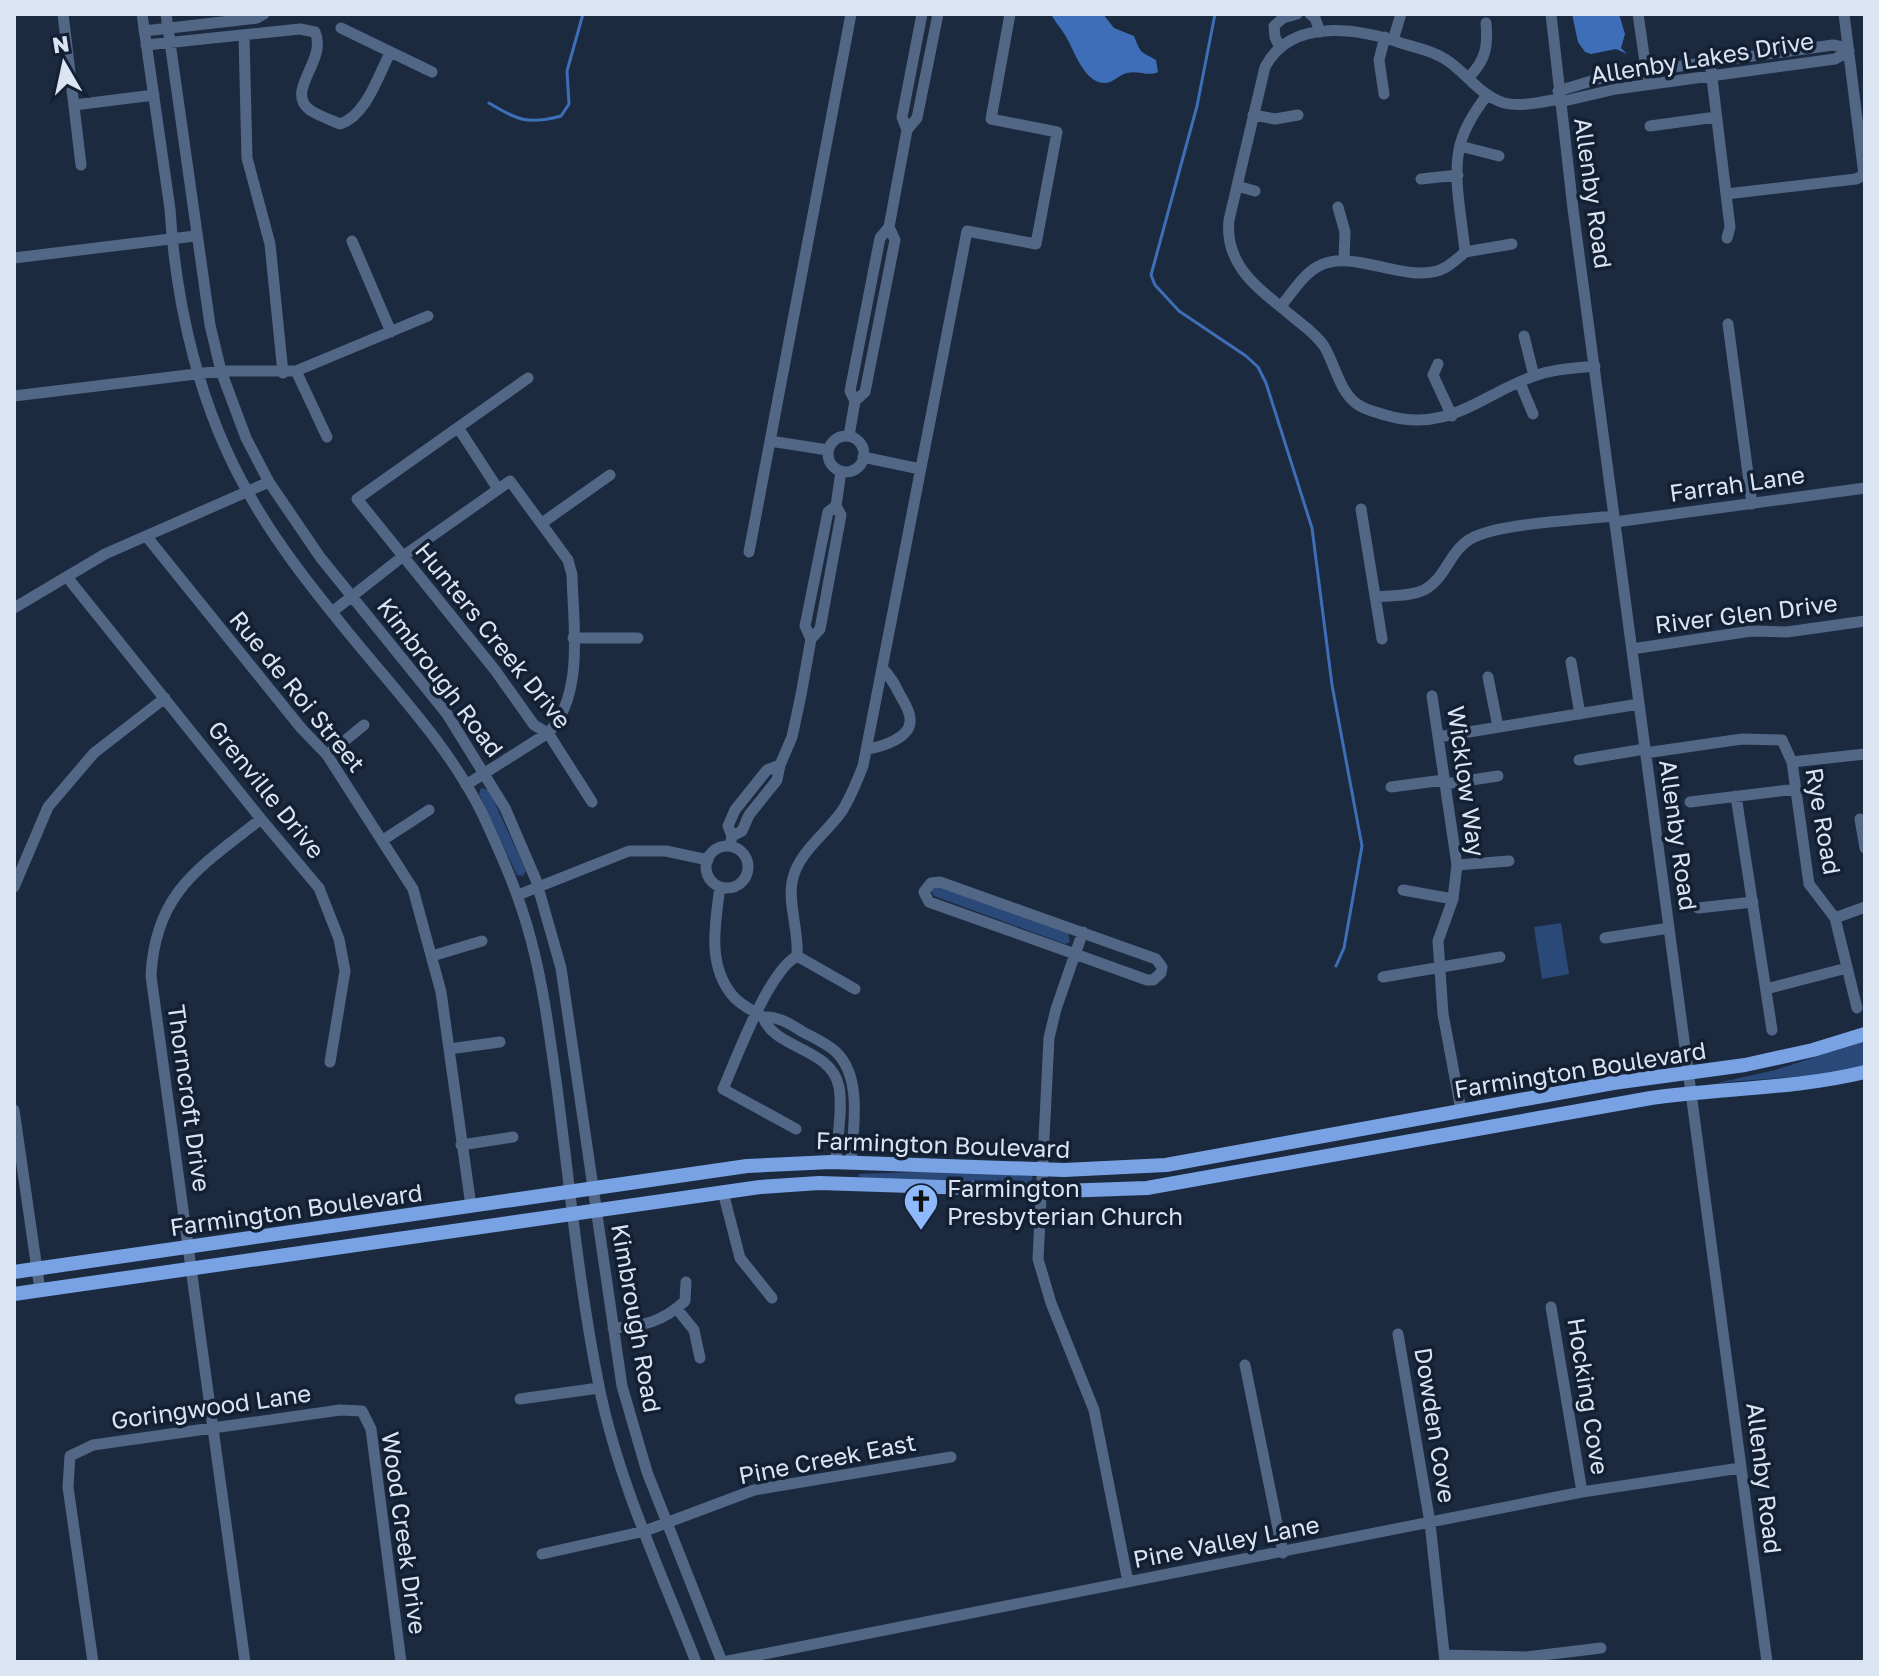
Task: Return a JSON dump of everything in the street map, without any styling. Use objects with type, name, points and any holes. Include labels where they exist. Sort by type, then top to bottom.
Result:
[{"type":"main road","name":"Farmington Boulevard","points":[[14,1294],[788,1184],[846,1171],[943,1166],[1086,1170],[1166,1165],[1463,1121],[1592,1109],[1865,1034]]},
{"type":"main road","name":"Farmington Boulevard","points":[[14,1272],[747,1166],[846,1171],[1040,1191],[1147,1188],[1368,1150],[1463,1121],[1613,1083],[1797,1085],[1865,1072]]},
{"type":"street","points":[[63,14],[81,165]]},
{"type":"street","name":"Kimbrough Road","points":[[142,14],[172,238],[197,374],[224,444],[247,492],[267,524],[332,612],[449,758],[482,813],[518,895],[537,967],[599,1388],[625,1479],[696,1662]]},
{"type":"street","name":"Kimbrough Road","points":[[166,14],[210,325],[221,371],[246,438],[269,482],[320,557],[447,714],[505,808],[539,888],[561,968],[622,1386],[647,1472],[722,1662]]},
{"type":"street","points":[[749,552],[851,14]]},
{"type":"street","points":[[907,130],[902,117],[922,14]]},
{"type":"street","points":[[849,436],[855,401],[865,392],[895,240],[889,227],[907,130],[917,118],[938,14]]},
{"type":"street","points":[[797,956],[798,936],[791,892],[793,878],[798,865],[841,812],[863,766],[967,231],[1036,244],[1057,132],[991,119],[1010,14]]},
{"type":"street","points":[[1280,48],[1274,26],[1283,18],[1297,14]]},
{"type":"street","points":[[1310,14],[1315,18],[1320,32]]},
{"type":"street","points":[[1384,94],[1379,60],[1401,14]]},
{"type":"street","name":"Allenby Road","points":[[1551,14],[1614,519],[1767,1662]]},
{"type":"street","points":[[1638,14],[1648,84]]},
{"type":"street","points":[[1726,194],[1862,176],[1865,171],[1844,14]]},
{"type":"street","points":[[144,31],[263,15]]},
{"type":"street","points":[[1469,77],[1484,58],[1486,23]]},
{"type":"street","points":[[341,28],[432,72]]},
{"type":"street","points":[[146,45],[300,29],[315,32],[319,41],[318,54],[301,90],[302,101],[310,110],[340,124],[360,111],[390,53]]},
{"type":"street","points":[[1559,97],[1514,104],[1487,95],[1469,77],[1436,54],[1355,30],[1320,32],[1295,39],[1280,48],[1265,66],[1228,228],[1233,256],[1249,280],[1322,343],[1345,391],[1358,405],[1403,420],[1433,421],[1452,416],[1534,376],[1595,366]]},
{"type":"street","points":[[244,36],[247,158],[270,244],[290,372],[327,437]]},
{"type":"street","name":"Allenby Lakes Drive","points":[[1559,97],[1608,76],[1833,45],[1848,49]]},
{"type":"street","name":"Allenby Lakes Drive","points":[[1559,97],[1835,59],[1848,49]]},
{"type":"street","points":[[1709,62],[1730,227],[1727,238]]},
{"type":"street","points":[[74,105],[154,95]]},
{"type":"street","points":[[1465,252],[1458,175],[1460,146],[1471,118],[1487,95]]},
{"type":"street","points":[[1253,115],[1275,119],[1298,115]]},
{"type":"street","points":[[1650,126],[1716,117]]},
{"type":"street","points":[[1460,146],[1499,156]]},
{"type":"street","points":[[1421,179],[1458,175]]},
{"type":"street","points":[[1237,186],[1255,191]]},
{"type":"street","points":[[1338,207],[1345,232],[1344,261]]},
{"type":"street","points":[[14,258],[195,236]]},
{"type":"street","points":[[352,241],[391,332]]},
{"type":"street","points":[[1281,306],[1311,271],[1325,263],[1344,261],[1425,273],[1444,269],[1465,252],[1512,244]]},
{"type":"street","points":[[14,396],[221,371],[290,372],[428,316]]},
{"type":"street","points":[[1728,324],[1752,504]]},
{"type":"street","points":[[1524,336],[1534,376]]},
{"type":"street","points":[[1438,364],[1433,375],[1452,416]]},
{"type":"street","points":[[498,489],[459,429],[528,378]]},
{"type":"street","points":[[1520,383],[1533,414]]},
{"type":"street","name":"Hunters Creek Drive","points":[[459,429],[357,499],[495,670],[534,725],[548,733],[592,802]]},
{"type":"street","points":[[849,436],[862,445],[863,457],[857,468],[841,471],[831,464],[828,450],[836,438],[849,436]]},
{"type":"street","points":[[770,441],[828,450]]},
{"type":"street","points":[[863,457],[920,469]]},
{"type":"street","points":[[780,765],[767,770],[739,805],[728,826],[731,841],[747,859],[748,873],[740,885],[720,887],[709,878],[708,860],[717,848],[731,841],[742,831],[777,780],[797,719],[811,639],[820,629],[841,515],[836,506],[841,471]]},
{"type":"street","points":[[542,523],[610,475]]},
{"type":"street","points":[[332,612],[402,557],[510,481],[568,560],[572,575],[573,686],[558,723],[548,733],[466,785]]},
{"type":"street","points":[[14,608],[105,554],[269,482]]},
{"type":"street","name":"Farrah Lane","points":[[1375,597],[1415,593],[1428,587],[1446,568],[1456,549],[1477,535],[1865,488]]},
{"type":"street","points":[[1361,509],[1382,639]]},
{"type":"street","name":"Rue de Roi Street","points":[[147,537],[301,728],[327,755],[413,889],[441,992],[471,1206]]},
{"type":"street","name":"Grenville Drive","points":[[67,577],[319,888],[331,912],[345,971],[330,1062]]},
{"type":"street","name":"River Glen Drive","points":[[1632,649],[1751,631],[1787,632],[1865,621]]},
{"type":"street","points":[[573,638],[638,638]]},
{"type":"street","points":[[1571,662],[1580,714]]},
{"type":"street","points":[[867,749],[891,741],[909,726],[907,709],[892,678],[883,669]]},
{"type":"street","points":[[1488,677],[1498,727]]},
{"type":"street","name":"Wicklow Way","points":[[1432,696],[1457,865],[1453,899],[1438,941],[1439,967],[1443,1014],[1463,1121]]},
{"type":"street","points":[[14,887],[48,807],[94,753],[165,698]]},
{"type":"street","points":[[1438,737],[1639,704]]},
{"type":"street","points":[[327,755],[364,725]]},
{"type":"street","name":"Rye Road","points":[[1645,751],[1742,739],[1782,740],[1792,762],[1809,884],[1835,918]]},
{"type":"street","points":[[1579,760],[1645,751]]},
{"type":"street","points":[[1792,762],[1865,754]]},
{"type":"street","points":[[1391,787],[1498,776]]},
{"type":"street","points":[[1690,802],[1796,789]]},
{"type":"street","points":[[1736,796],[1772,1030]]},
{"type":"street","points":[[739,805],[751,814]]},
{"type":"street","points":[[383,840],[429,810]]},
{"type":"street","name":"Thorncroft Drive","points":[[245,1662],[151,976],[152,946],[170,902],[199,867],[261,819]]},
{"type":"street","points":[[1860,819],[1865,848]]},
{"type":"street","points":[[518,895],[629,851],[666,851],[708,860]]},
{"type":"street","points":[[1457,865],[1509,861]]},
{"type":"street","points":[[940,882],[1083,932],[1156,959],[1162,967],[1161,973],[1153,980],[1147,980],[1075,954],[929,902],[925,888],[931,883],[940,882]]},
{"type":"street","points":[[720,887],[714,945],[717,967],[733,996],[760,1015],[775,1016],[837,1053],[849,1076],[854,1103],[846,1171]]},
{"type":"street","points":[[1403,890],[1453,899]]},
{"type":"street","points":[[1698,908],[1753,902]]},
{"type":"street","points":[[1857,1008],[1835,918],[1865,907]]},
{"type":"street","points":[[1605,938],[1669,928]]},
{"type":"street","points":[[1083,932],[1049,1038],[1038,1259],[1051,1303],[1094,1410],[1128,1582]]},
{"type":"street","points":[[432,956],[482,941]]},
{"type":"street","points":[[797,956],[855,989]]},
{"type":"street","points":[[796,1129],[723,1089],[787,961],[797,956]]},
{"type":"street","points":[[1383,977],[1500,957]]},
{"type":"street","points":[[1766,989],[1847,968]]},
{"type":"street","points":[[449,1049],[500,1042]]},
{"type":"street","points":[[14,1110],[40,1290]]},
{"type":"street","points":[[461,1145],[513,1137]]},
{"type":"street","points":[[723,1192],[740,1258],[772,1298]]},
{"type":"street","points":[[613,1328],[655,1322],[677,1309],[685,1301],[686,1282]]},
{"type":"street","name":"Hocking Cove","points":[[1551,1307],[1582,1492]]},
{"type":"street","points":[[677,1309],[694,1330],[700,1358]]},
{"type":"street","name":"Dowden Cove","points":[[1398,1334],[1430,1523],[1445,1658]]},
{"type":"street","points":[[1245,1365],[1283,1553]]},
{"type":"street","points":[[520,1399],[599,1388]]},
{"type":"street","name":"Goringwood Lane","points":[[93,1662],[68,1487],[70,1456],[93,1445],[340,1410],[362,1411]]},
{"type":"street","name":"Wood Creek Drive","points":[[362,1411],[371,1429],[401,1662]]},
{"type":"street","name":"Pine Creek East","points":[[542,1554],[645,1531],[754,1490],[951,1457]]},
{"type":"street","name":"Pine Valley Lane","points":[[722,1662],[1582,1492],[1740,1468]]},
{"type":"street","points":[[1445,1658],[1526,1657],[1601,1648]]},
{"type":"shaded area","points":[[1051,14],[1103,14],[1114,28],[1134,36],[1142,51],[1156,60],[1158,72],[1131,72],[1107,83],[1097,81],[1080,64]]},
{"type":"shaded area","points":[[1572,14],[1619,14],[1625,34],[1621,48],[1627,54],[1616,49],[1591,54],[1585,52],[1578,42]]},
{"type":"shaded area","points":[[481,788],[489,790],[526,871],[523,876],[517,875],[479,794]]},
{"type":"shaded area","points":[[936,886],[1068,933],[1070,942],[1065,944],[934,896],[931,890]]},
{"type":"shaded area","points":[[1561,923],[1569,974],[1542,979],[1534,927]]},
{"type":"shaded area","points":[[1865,1041],[1865,1066],[1816,1075],[1717,1083],[1775,1070]]},
{"type":"shaded area","points":[[945,1171],[1031,1175],[1033,1178],[1029,1184],[860,1178],[858,1174]]},
{"type":"waterway","points":[[489,103],[523,119],[561,116],[569,104],[567,71],[583,14]]},
{"type":"waterway","points":[[1215,14],[1197,106],[1151,275],[1155,285],[1179,311],[1258,367],[1266,383],[1312,528],[1332,685],[1362,846],[1344,948],[1336,966]]},
{"type":"place","name":"Farmington Presbyterian Church","points":[[921,1232]]}]
